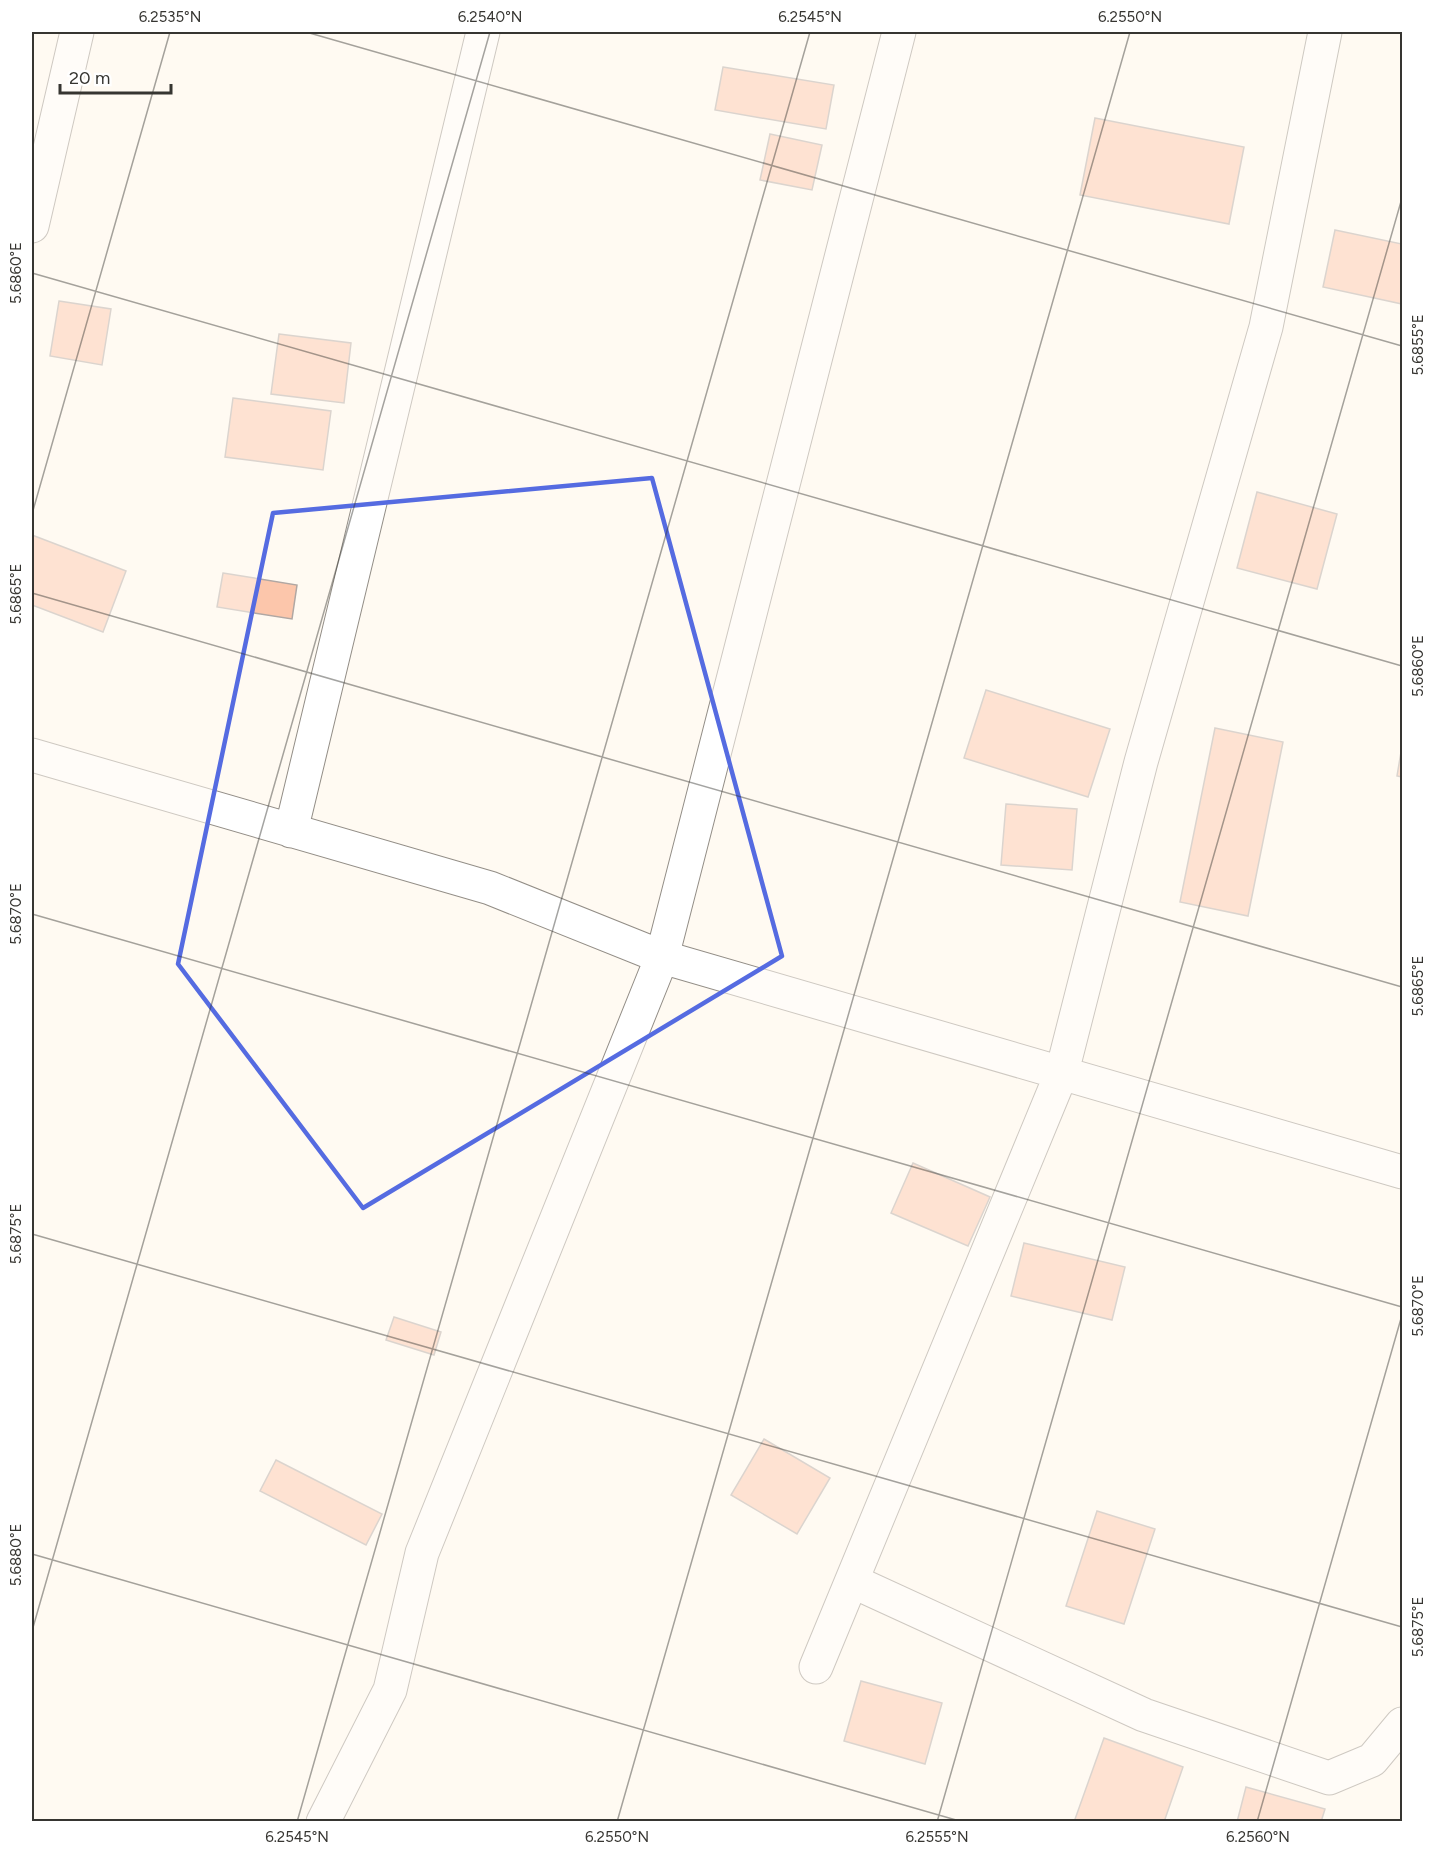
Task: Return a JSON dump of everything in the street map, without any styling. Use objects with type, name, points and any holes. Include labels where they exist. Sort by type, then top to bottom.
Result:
[{"type":"street","points":[[32,226],[77,32]]},
{"type":"street","points":[[291,831],[483,32]]},
{"type":"street","points":[[323,1821],[390,1690],[423,1553],[662,957],[899,32]]},
{"type":"street","points":[[816,1667],[1062,1072],[1141,762],[1266,327],[1325,32]]},
{"type":"street","points":[[32,755],[490,888],[662,957],[1402,1172]]},
{"type":"street","points":[[852,1581],[1144,1715],[1329,1778],[1372,1760],[1402,1724]]},
{"type":"highlighted area","points":[[652,478],[782,956],[363,1208],[178,964],[273,513]]},
{"type":"building","points":[[723,67],[834,85],[826,129],[715,110]]},
{"type":"building","points":[[1095,118],[1244,147],[1229,224],[1080,195]]},
{"type":"building","points":[[770,134],[822,145],[812,190],[760,180]]},
{"type":"building","points":[[1335,230],[1402,244],[1402,304],[1323,287]]},
{"type":"building","points":[[59,301],[111,309],[102,365],[50,356]]},
{"type":"building","points":[[279,334],[351,343],[344,403],[271,394]]},
{"type":"building","points":[[233,398],[331,411],[323,470],[225,457]]},
{"type":"building","points":[[1257,492],[1337,514],[1317,589],[1237,568]]},
{"type":"building","points":[[32,535],[126,571],[103,632],[32,605]]},
{"type":"building","points":[[223,573],[297,585],[292,619],[217,607]]},
{"type":"building","points":[[986,690],[1110,729],[1088,797],[964,758]]},
{"type":"building","points":[[1215,728],[1283,742],[1248,916],[1180,902]]},
{"type":"building","points":[[1402,746],[1402,777],[1397,776]]},
{"type":"building","points":[[1006,804],[1077,809],[1072,870],[1001,865]]},
{"type":"building","points":[[913,1163],[990,1197],[968,1246],[891,1213]]},
{"type":"building","points":[[1024,1243],[1125,1267],[1112,1320],[1011,1296]]},
{"type":"building","points":[[394,1317],[441,1332],[434,1355],[386,1340]]},
{"type":"building","points":[[764,1439],[830,1478],[797,1534],[731,1495]]},
{"type":"building","points":[[276,1460],[382,1514],[366,1545],[260,1491]]},
{"type":"building","points":[[1097,1511],[1155,1529],[1124,1624],[1066,1606]]},
{"type":"building","points":[[861,1681],[942,1703],[925,1764],[844,1741]]},
{"type":"building","points":[[1104,1738],[1183,1767],[1164,1822],[1074,1822]]},
{"type":"building","points":[[1246,1787],[1325,1809],[1321,1822],[1237,1822]]}]
